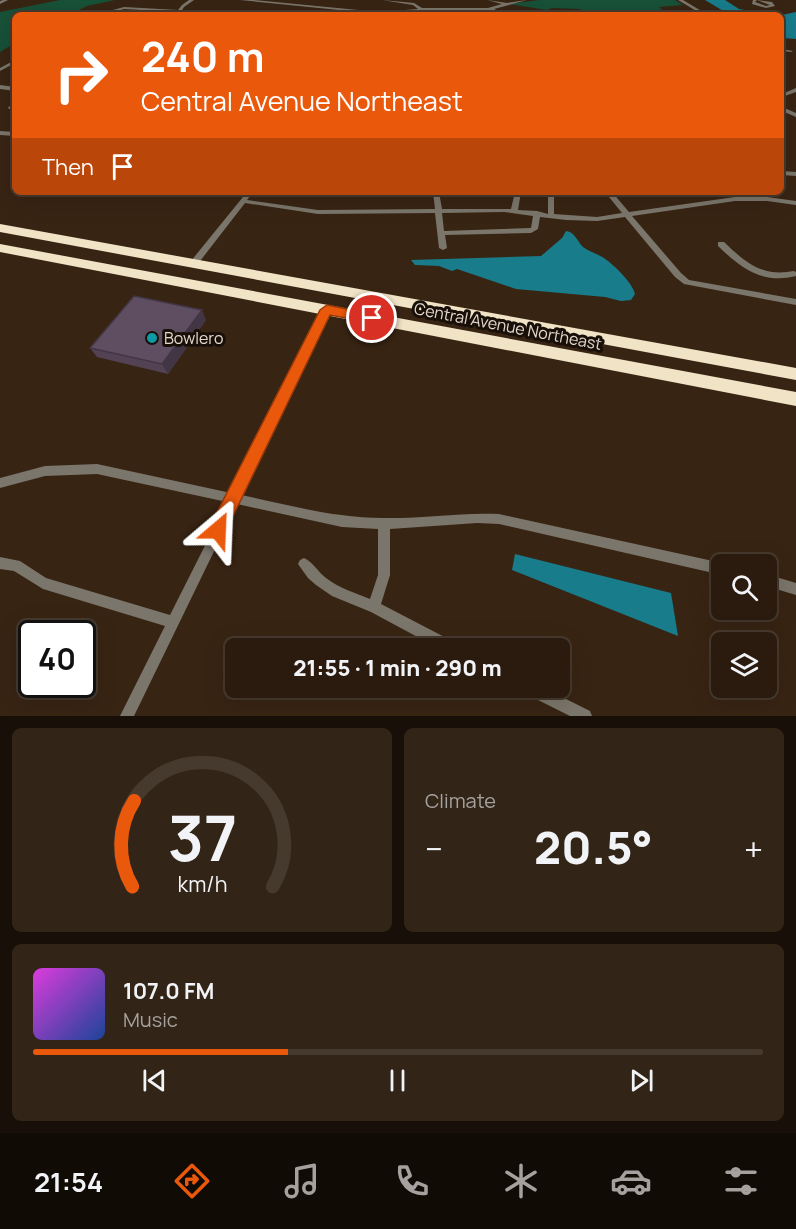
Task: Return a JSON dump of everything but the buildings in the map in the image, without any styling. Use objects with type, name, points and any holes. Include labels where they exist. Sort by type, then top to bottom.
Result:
[{"type":"highway","name":"Central Avenue Northeast","points":[[0,228],[796,374]]},
{"type":"highway","name":"Central Avenue Northeast","points":[[0,248],[796,399]]},
{"type":"street","points":[[0,3],[6,0]]},
{"type":"street","points":[[179,12],[192,0]]},
{"type":"street","points":[[242,0],[363,12],[422,9],[480,12],[525,0]]},
{"type":"street","points":[[384,0],[414,4],[424,12]]},
{"type":"street","points":[[489,0],[506,4]]},
{"type":"street","points":[[619,0],[659,0]]},
{"type":"street","points":[[680,0],[701,12]]},
{"type":"street","points":[[104,12],[129,8],[168,12]]},
{"type":"street","points":[[491,9],[498,12]]},
{"type":"street","points":[[194,263],[248,195]]},
{"type":"street","points":[[436,195],[443,248]]},
{"type":"street","points":[[514,211],[517,195]]},
{"type":"street","points":[[551,216],[553,195]]},
{"type":"street","points":[[611,195],[678,275],[687,282],[796,302]]},
{"type":"street","points":[[243,201],[330,212],[514,211],[597,219],[735,199],[796,203]]},
{"type":"street","points":[[441,233],[531,231],[534,229],[537,213]]},
{"type":"street","points":[[721,244],[749,269],[783,276],[794,274]]},
{"type":"street","points":[[127,716],[327,310]]},
{"type":"street","points":[[0,483],[45,471],[98,469],[342,522],[384,524],[500,519],[711,567]]},
{"type":"street","points":[[374,607],[384,574],[384,524]]},
{"type":"street","points":[[0,563],[16,565],[43,583],[173,622]]},
{"type":"street","points":[[304,564],[316,580],[432,638]]},
{"type":"street","points":[[777,583],[796,589]]},
{"type":"street","points":[[549,698],[585,716]]},
{"type":"green space","points":[[60,0],[115,0],[87,6],[75,12],[12,12],[12,45],[0,52],[0,12]]},
{"type":"green space","points":[[539,0],[675,0],[683,5],[659,7],[664,12],[589,12],[579,9],[552,8],[547,10],[509,4]]},
{"type":"water","points":[[705,0],[725,0],[739,9],[756,12],[725,12]]},
{"type":"water","points":[[796,12],[796,39],[784,38],[784,15]]},
{"type":"water","points":[[566,231],[574,235],[583,247],[604,258],[622,274],[635,294],[631,300],[621,301],[605,297],[516,289],[457,269],[452,271],[439,266],[415,265],[411,260],[541,256],[562,238]]},
{"type":"water","points":[[515,554],[671,593],[678,636],[512,570]]},
{"type":"place","name":"Bowlero","points":[[152,338]]},
{"type":"route","points":[[218,530],[327,310],[372,318]]}]
